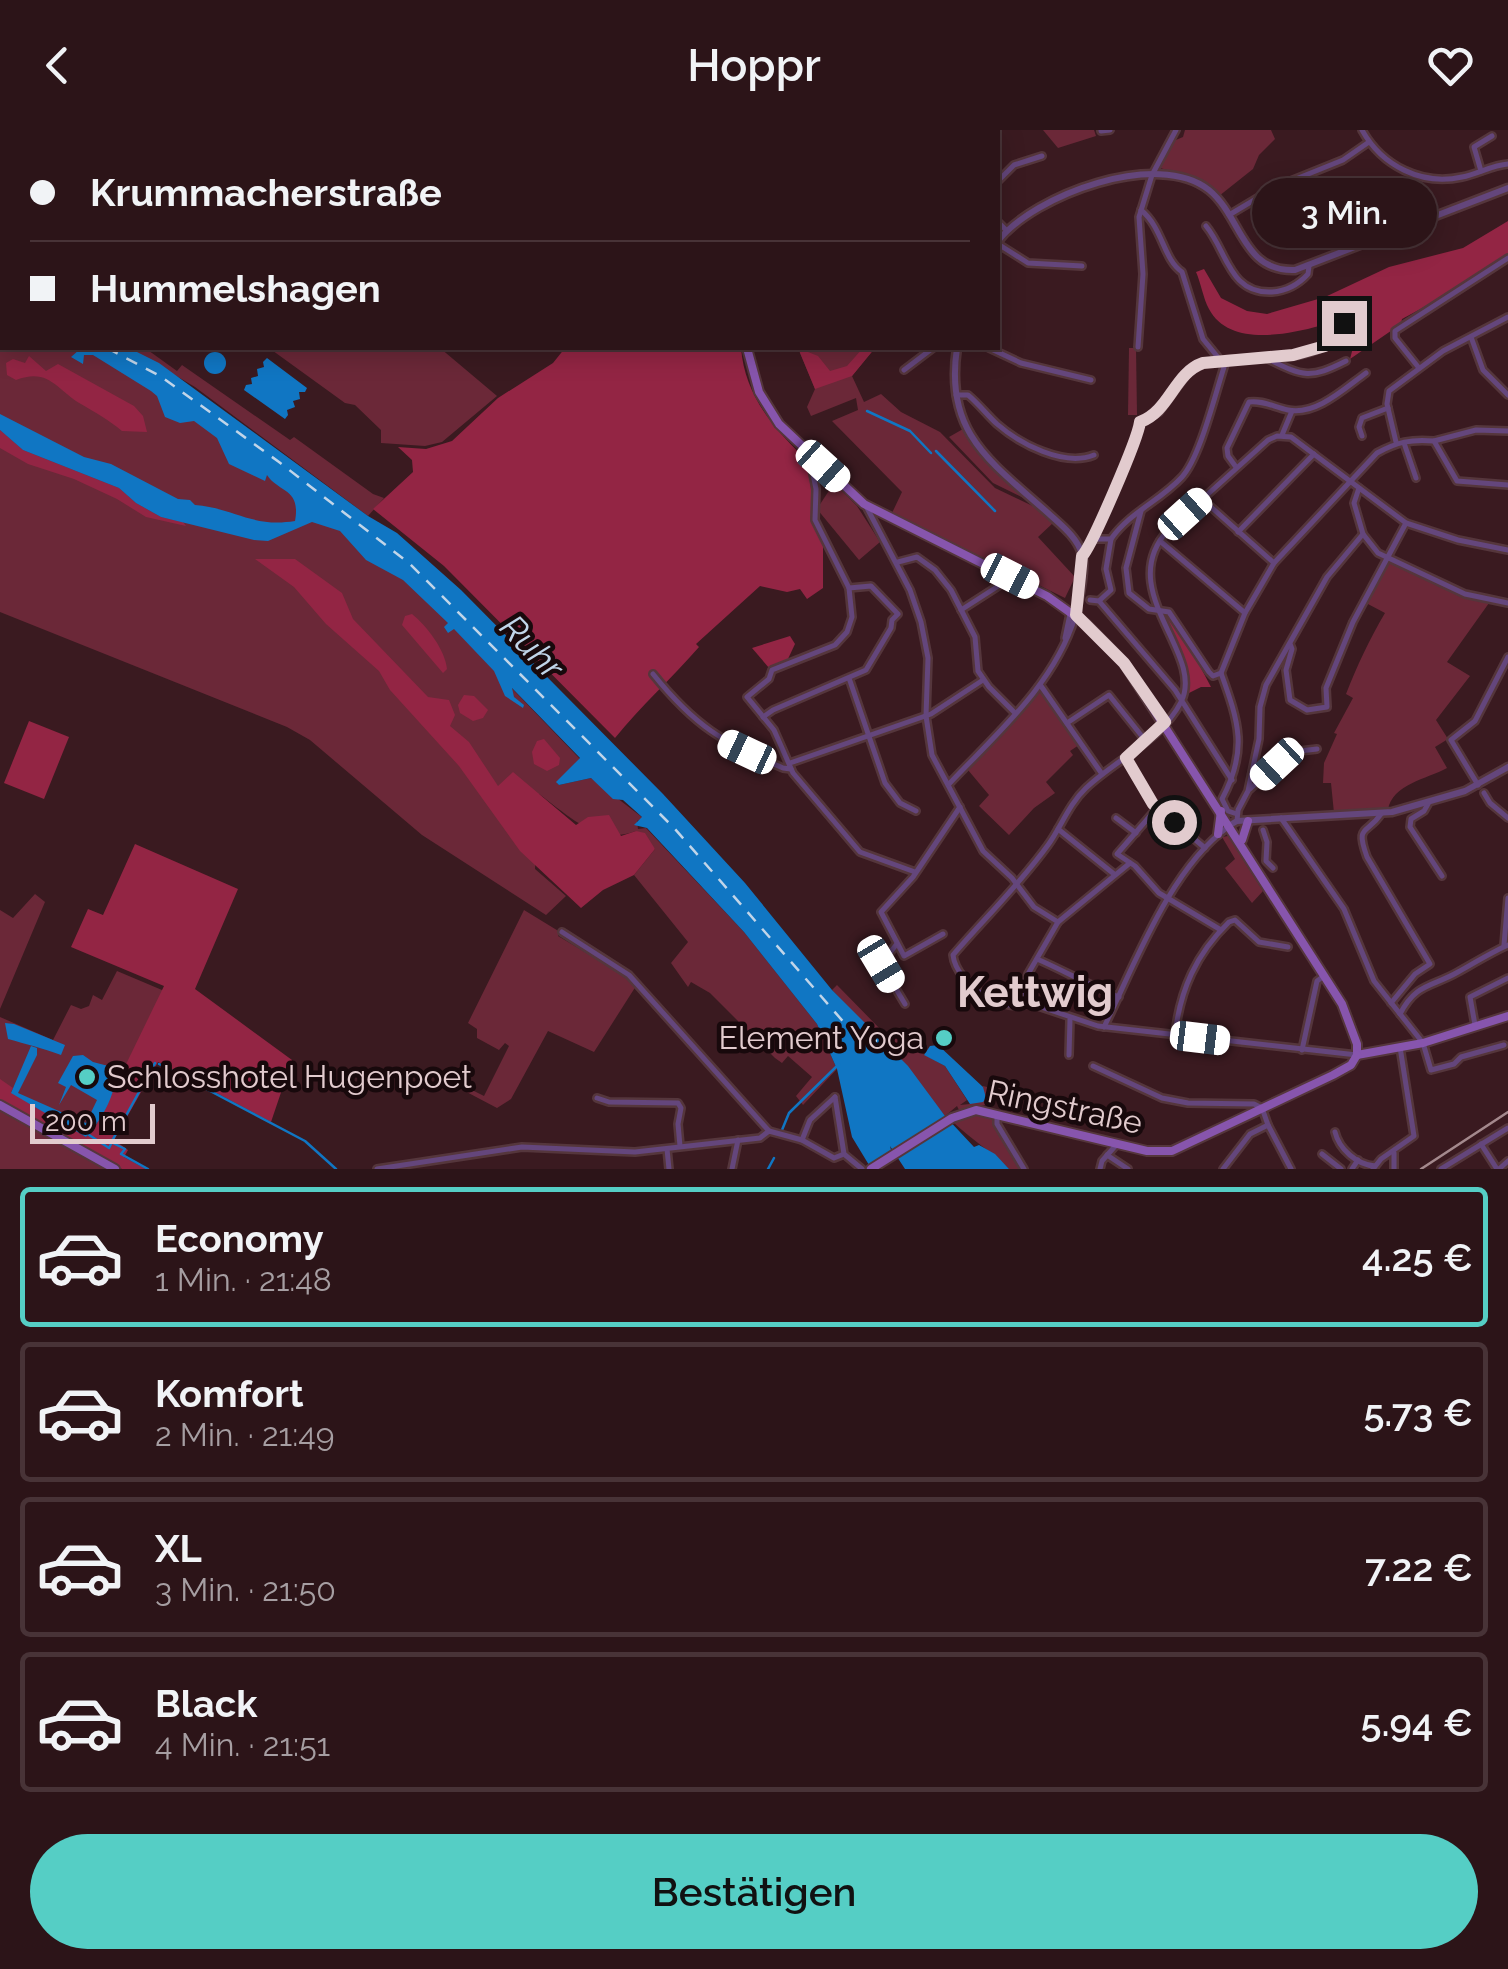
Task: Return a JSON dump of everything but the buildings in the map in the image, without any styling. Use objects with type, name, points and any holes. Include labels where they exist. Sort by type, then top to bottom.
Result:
[{"type":"main road","points":[[748,350],[754,378],[769,409],[815,460],[864,504],[1059,604],[1086,624],[1124,663],[1221,811],[1235,820],[1242,844],[1349,1018],[1357,1054],[1423,1043],[1508,1016]]},
{"type":"main road","points":[[1218,834],[1221,811]]},
{"type":"main road","points":[[1242,844],[1242,832],[1248,821]]},
{"type":"main road","name":"Ringstraße","points":[[871,1169],[956,1116],[976,1110],[1153,1152],[1180,1149],[1349,1067],[1357,1054]]},
{"type":"main road","points":[[0,1105],[115,1169]]},
{"type":"street","points":[[1102,131],[1110,130]]},
{"type":"street","points":[[1362,130],[1390,162],[1420,177],[1450,179],[1508,164]]},
{"type":"street","points":[[1138,347],[1143,274],[1138,225],[1152,175],[1177,131]]},
{"type":"street","points":[[1481,172],[1474,147],[1492,136]]},
{"type":"street","points":[[1229,216],[1287,182],[1343,160],[1369,142]]},
{"type":"street","points":[[1000,179],[1014,165],[1042,156]]},
{"type":"street","points":[[1000,239],[1034,210],[1065,194],[1152,175],[1191,180],[1209,190],[1247,247],[1261,262],[1283,270],[1310,266],[1508,188]]},
{"type":"street","points":[[1141,210],[1155,224],[1182,276],[1203,339],[1224,361]]},
{"type":"street","points":[[1000,224],[1006,230]]},
{"type":"street","points":[[1206,226],[1232,274],[1254,289],[1272,292],[1289,288],[1308,274],[1310,266]]},
{"type":"street","points":[[1000,243],[1028,263],[1082,266]]},
{"type":"street","points":[[1419,368],[1395,338],[1395,331],[1508,258]]},
{"type":"street","points":[[949,784],[1040,686],[1065,641],[1071,629],[1081,552],[1091,541],[1133,452],[1140,422],[1160,412],[1192,367],[1293,355],[1325,346],[1344,323],[1360,314]]},
{"type":"street","points":[[1416,478],[1388,408],[1390,391],[1442,351],[1508,317]]},
{"type":"street","points":[[1471,337],[1483,370],[1508,395]]},
{"type":"street","points":[[904,370],[931,350]]},
{"type":"street","points":[[957,350],[956,395],[978,450],[1064,528],[1081,552]]},
{"type":"street","points":[[993,350],[1021,363],[1091,380]]},
{"type":"street","points":[[1265,357],[1311,376],[1346,361]]},
{"type":"street","points":[[1090,600],[1099,600],[1111,590],[1106,570],[1111,539],[1145,504],[1167,490],[1188,469],[1208,421],[1224,361]]},
{"type":"street","points":[[1236,467],[1227,448],[1248,402],[1292,411],[1321,404],[1366,373]]},
{"type":"street","points":[[956,395],[968,395],[1006,432],[1043,451],[1083,459],[1094,455]]},
{"type":"street","points":[[1362,436],[1362,418],[1388,408]]},
{"type":"street","points":[[1282,435],[1292,411]]},
{"type":"street","points":[[1508,431],[1476,430],[1434,441],[1400,442],[1369,460],[1274,563],[1245,613],[1221,673],[1240,727],[1232,780],[1222,799],[1235,820],[1263,824],[1281,818],[1381,814],[1428,804],[1478,786],[1508,767]]},
{"type":"street","points":[[1031,1001],[1025,1006],[1014,1006],[971,988],[956,970],[953,955],[1058,829],[1080,794],[1126,758],[1180,703],[1182,664],[1156,610],[1152,566],[1160,541],[1202,499],[1268,440],[1282,435],[1291,437],[1406,523],[1458,540],[1508,550]]},
{"type":"street","points":[[1434,441],[1457,482],[1508,486]]},
{"type":"street","points":[[1238,532],[1314,454]]},
{"type":"street","points":[[815,460],[815,520],[849,588],[852,616],[840,640],[830,648],[772,670],[769,680],[747,697],[779,738],[790,766],[860,852],[915,872]]},
{"type":"street","points":[[1359,488],[1354,503],[1372,549],[1465,594],[1508,603]]},
{"type":"street","points":[[1202,499],[1274,563]]},
{"type":"street","points":[[864,504],[914,600],[926,645],[926,716],[932,755],[983,851],[1016,882],[1034,906],[1058,922]]},
{"type":"street","points":[[1145,504],[1126,568],[1127,589],[1139,603],[1169,612],[1209,672],[1214,676],[1221,673]]},
{"type":"street","points":[[877,524],[880,514]]},
{"type":"street","points":[[1290,643],[1286,670],[1290,700],[1306,710],[1327,707],[1326,688],[1353,622],[1406,523]]},
{"type":"street","points":[[1104,1027],[1168,900],[1205,848],[1235,820],[1248,790],[1259,739],[1260,706],[1276,664],[1327,577],[1363,534]]},
{"type":"street","points":[[1091,541],[1111,539]]},
{"type":"street","points":[[1160,541],[1245,613]]},
{"type":"street","points":[[897,563],[912,557],[925,561],[943,578],[975,637],[975,660],[984,680],[1016,713]]},
{"type":"street","points":[[962,610],[1002,582]]},
{"type":"street","points":[[763,717],[870,666],[898,614],[872,586],[849,588]]},
{"type":"street","points":[[1059,604],[1076,595]]},
{"type":"street","points":[[1099,600],[1175,690],[1232,780]]},
{"type":"street","points":[[1065,641],[1073,614]]},
{"type":"street","points":[[1071,629],[1086,624]]},
{"type":"street","points":[[1478,786],[1451,740],[1475,721],[1508,657]]},
{"type":"street","points":[[1276,664],[1286,670]]},
{"type":"street","points":[[653,674],[686,712],[712,734],[765,760],[790,766],[926,716],[984,680]]},
{"type":"street","points":[[849,678],[884,784],[900,803],[916,811]]},
{"type":"street","points":[[1040,686],[1102,774]]},
{"type":"street","points":[[1067,722],[1109,695],[1145,740]]},
{"type":"street","points":[[1248,790],[1291,752],[1317,749]]},
{"type":"street","points":[[1126,758],[1157,808],[1205,848]]},
{"type":"street","points":[[1484,793],[1508,818]]},
{"type":"street","points":[[1428,804],[1412,819],[1410,827],[1442,876]]},
{"type":"street","points":[[943,934],[904,956],[881,912],[915,872],[960,806]]},
{"type":"street","points":[[1157,808],[1120,856],[1168,900],[1221,930]]},
{"type":"street","points":[[1381,814],[1366,826],[1360,839],[1430,964],[1415,974],[1392,1004]]},
{"type":"street","points":[[1116,818],[1136,833]]},
{"type":"street","points":[[1281,818],[1344,909],[1374,981],[1423,1043],[1432,1070],[1454,1064],[1461,1056],[1504,1045]]},
{"type":"street","points":[[1263,824],[1266,862],[1273,868]]},
{"type":"street","points":[[1058,829],[1114,874]]},
{"type":"street","points":[[1031,1001],[1026,980],[1058,922],[1130,863]]},
{"type":"street","points":[[1400,1014],[1428,983],[1452,975],[1506,945],[1508,898]]},
{"type":"street","points":[[1175,1035],[1179,1003],[1188,977],[1221,930],[1235,920],[1258,942],[1288,947]]},
{"type":"street","points":[[562,932],[629,975],[769,1131],[802,1140],[834,1158],[844,1154]]},
{"type":"street","points":[[897,945],[881,964],[905,1004]]},
{"type":"street","points":[[1037,958],[1119,997]]},
{"type":"street","points":[[1302,1050],[1317,981],[1324,976]]},
{"type":"street","points":[[1476,1028],[1470,997],[1508,978]]},
{"type":"street","points":[[1031,1001],[1070,1019],[1104,1027],[1357,1054]]},
{"type":"street","points":[[1070,1019],[1070,1055]]},
{"type":"street","points":[[1336,1132],[1340,1146],[1374,1168],[1412,1139],[1400,1046]]},
{"type":"street","points":[[1092,1066],[1162,1098],[1188,1103],[1254,1104],[1262,1108],[1291,1169]]},
{"type":"street","points":[[802,1140],[810,1120],[835,1097],[844,1154],[862,1169]]},
{"type":"street","points":[[596,1098],[609,1102],[678,1103],[680,1147]]},
{"type":"street","points":[[998,1114],[997,1124],[1024,1169]]},
{"type":"street","points":[[1236,1169],[1226,1166],[1250,1134],[1268,1125]]},
{"type":"street","points":[[1441,1169],[1508,1128]]},
{"type":"street","points":[[377,1169],[522,1146],[635,1152],[760,1138],[769,1131]]},
{"type":"street","points":[[732,1169],[738,1140]]},
{"type":"street","points":[[1106,1141],[1107,1155]]},
{"type":"street","points":[[1100,1169],[1107,1155],[1120,1144]]},
{"type":"street","points":[[1481,1144],[1498,1169],[1508,1161]]},
{"type":"street","points":[[667,1149],[669,1169]]},
{"type":"street","points":[[1394,1152],[1394,1169]]},
{"type":"street","points":[[1322,1154],[1342,1169]]},
{"type":"street","points":[[1107,1155],[1128,1169]]},
{"type":"street","points":[[1352,1169],[1358,1160]]},
{"type":"shaded area","points":[[1043,130],[1094,130],[1096,136],[1058,148]]},
{"type":"shaded area","points":[[1185,130],[1271,130],[1275,139],[1259,155],[1253,169],[1219,196],[1193,177],[1160,168],[1171,142],[1183,137]]},
{"type":"shaded area","points":[[1508,221],[1508,254],[1402,319],[1401,324],[1350,359],[1362,313],[1281,334],[1238,332],[1221,324],[1209,309],[1196,272],[1204,269],[1221,298],[1247,311],[1267,314],[1325,297],[1389,267],[1463,248]]},
{"type":"shaded area","points":[[1129,348],[1136,348],[1137,415],[1128,415]]},
{"type":"shaded area","points":[[0,350],[102,350],[392,564],[580,759],[557,783],[591,778],[643,818],[637,821],[638,829],[646,828],[744,932],[817,1024],[837,1069],[803,1105],[796,1096],[812,1077],[788,1056],[782,1063],[775,1058],[710,993],[691,982],[688,987],[671,963],[688,942],[634,875],[655,849],[636,831],[622,835],[596,831],[572,819],[539,794],[535,869],[566,896],[546,915],[422,835],[310,740],[287,727],[0,612]]},
{"type":"shaded area","points":[[132,350],[148,350],[177,371],[182,365],[290,440],[294,437],[384,498],[368,516],[195,387]]},
{"type":"shaded area","points":[[272,350],[442,350],[497,396],[442,442],[425,446],[381,443],[381,430],[355,405],[345,403]]},
{"type":"shaded area","points":[[563,350],[741,350],[749,382],[764,412],[810,463],[812,517],[823,545],[823,588],[807,599],[800,589],[787,592],[760,586],[696,644],[699,647],[615,738],[444,566],[373,509],[413,472],[412,460],[398,447],[426,449],[452,441],[498,398],[553,363]]},
{"type":"shaded area","points":[[799,350],[873,350],[852,376],[864,402],[881,394],[901,412],[940,432],[995,488],[1039,509],[1053,523],[1038,537],[1075,577],[1065,598],[892,513],[902,492],[832,421],[858,410],[856,398],[811,416],[807,407],[815,389]]},
{"type":"shaded area","points":[[799,350],[818,356],[830,371],[847,366],[861,350],[873,350],[852,376],[815,389]]},
{"type":"shaded area","points":[[29,356],[46,371],[58,364],[134,406],[143,416],[147,432],[122,431],[45,378],[16,380],[7,375],[6,363],[13,359],[25,363]]},
{"type":"shaded area","points":[[963,429],[989,465],[1032,502],[993,483],[949,437]]},
{"type":"shaded area","points":[[0,430],[23,450],[119,488],[136,503],[186,526],[146,517],[74,479],[28,464],[0,448]]},
{"type":"shaded area","points":[[836,485],[857,506],[880,542],[859,560],[817,509]]},
{"type":"shaded area","points":[[255,559],[295,559],[342,593],[353,619],[428,697],[449,700],[455,715],[450,726],[469,742],[498,786],[513,772],[576,825],[588,817],[609,815],[621,836],[636,831],[645,833],[655,849],[634,875],[603,890],[581,908],[520,851],[459,766],[390,690],[379,671],[326,624],[294,587]]},
{"type":"shaded area","points":[[1386,561],[1464,597],[1489,603],[1447,662],[1470,676],[1436,720],[1448,739],[1435,747],[1447,768],[1403,788],[1388,810],[1334,813],[1331,783],[1323,783],[1324,763],[1337,734],[1334,733],[1353,698],[1346,694],[1350,683],[1385,613],[1366,603]]},
{"type":"shaded area","points":[[412,614],[439,646],[446,662],[443,673],[402,625],[405,616]]},
{"type":"shaded area","points":[[1164,616],[1184,636],[1211,687],[1187,694],[1187,670]]},
{"type":"shaded area","points":[[790,636],[795,644],[787,661],[769,668],[752,648]]},
{"type":"shaded area","points":[[1040,692],[1079,745],[1046,782],[1055,793],[1034,808],[1009,835],[979,806],[989,795],[968,770]]},
{"type":"shaded area","points":[[464,695],[474,696],[488,710],[483,718],[473,721],[460,713],[458,705]]},
{"type":"shaded area","points":[[29,721],[69,737],[44,799],[4,783]]},
{"type":"shaded area","points":[[544,739],[560,758],[559,765],[547,771],[534,764],[532,752],[537,741]]},
{"type":"shaded area","points":[[1228,836],[1263,891],[1252,903],[1225,868],[1235,859],[1222,837]]},
{"type":"shaded area","points":[[135,844],[238,889],[195,989],[292,1060],[271,1122],[158,1062],[114,1140],[128,1150],[124,1157],[146,1169],[122,1169],[0,1100],[0,1079],[13,1088],[11,1092],[86,1137],[96,1126],[164,986],[71,947],[88,909],[103,915]]},
{"type":"shaded area","points":[[35,894],[45,902],[0,1009],[0,910],[13,918]]},
{"type":"shaded area","points":[[524,910],[636,986],[594,1052],[548,1031],[511,1099],[497,1108],[440,1078],[442,1075],[484,1096],[509,1046],[505,1043],[499,1050],[477,1038],[477,1029],[468,1023]]},
{"type":"shaded area","points":[[117,971],[188,1001],[103,1159],[0,1100],[0,1017],[53,1040],[71,1005],[81,1009],[89,1006],[93,995],[102,1000]]},
{"type":"shaded area","points":[[837,985],[882,1031],[945,1066],[967,1100],[960,1105],[970,1104],[983,1086],[991,1098],[986,1105],[959,1110],[957,1106],[945,1116],[832,990]]},
{"type":"shaded area","points":[[0,1110],[107,1169],[0,1169]]},
{"type":"shaded area","points":[[973,1115],[992,1117],[1022,1169],[1009,1169],[954,1123]]},
{"type":"water","points":[[79,350],[133,350],[159,363],[368,516],[397,533],[461,590],[663,794],[745,883],[832,990],[908,1066],[945,1116],[974,1147],[979,1145],[995,1154],[1009,1169],[905,1169],[890,1146],[891,1150],[869,1165],[852,1137],[837,1069],[817,1024],[744,932],[647,828],[634,825],[642,817],[623,800],[613,799],[591,778],[559,785],[556,782],[580,758],[512,688],[523,708],[505,696],[494,671],[454,629],[448,633],[444,627],[448,623],[403,580],[366,560],[340,531],[312,522],[268,541],[254,540],[161,517],[119,488],[23,450],[0,430],[0,414],[178,499],[255,520],[295,521],[295,502],[288,492],[267,475],[265,481],[229,464],[217,438],[194,421],[180,423],[165,417],[157,396],[93,355],[84,355],[83,364],[71,357]]},
{"type":"water","points":[[215,352],[223,355],[223,371],[215,374],[207,371],[204,363],[207,355]]},
{"type":"water","points":[[267,358],[307,388],[299,392],[300,399],[293,401],[295,407],[287,410],[285,419],[244,390],[252,384],[251,378],[258,376],[257,369],[264,367]]},
{"type":"water","points":[[5,1023],[65,1045],[61,1055],[8,1039]]},
{"type":"water","points":[[938,1045],[983,1087],[983,1102],[970,1104],[945,1066],[924,1055],[930,1046]]},
{"type":"water","points":[[31,1046],[37,1048],[37,1055],[18,1093],[86,1123],[97,1100],[71,1085],[59,1105],[66,1087],[58,1083],[73,1056],[83,1055],[116,1068],[108,1105],[86,1137],[11,1093]]},
{"type":"waterway","points":[[867,411],[910,431],[931,453]]},
{"type":"waterway","points":[[936,451],[995,511]]},
{"type":"waterway","points":[[112,1141],[155,1063]]},
{"type":"waterway","points":[[159,1064],[305,1141],[336,1169]]},
{"type":"waterway","points":[[782,1130],[789,1113],[839,1064]]},
{"type":"waterway","points":[[86,1133],[109,1148],[112,1142]]},
{"type":"waterway","points":[[113,1143],[125,1149],[121,1154],[148,1169]]},
{"type":"waterway","points":[[768,1169],[774,1158]]},
{"type":"ferry route","points":[[111,350],[160,376],[410,564],[675,829],[854,1034],[877,1041]]},
{"type":"railway","points":[[1421,1169],[1508,1112]]},
{"type":"place","name":"Element Yoga","points":[[944,1038]]},
{"type":"place","name":"Schlosshotel Hugenpoet","points":[[87,1077]]},
{"type":"district","name":"Kettwig","points":[[1035,992]]},
{"type":"route","points":[[1174,822],[1153,804],[1126,758],[1165,722],[1124,663],[1076,615],[1082,556],[1090,549],[1133,452],[1140,422],[1160,412],[1192,367],[1293,355],[1325,346],[1344,323]]},
{"type":"water label","name":"Ruhr","points":[[532,647]]}]
